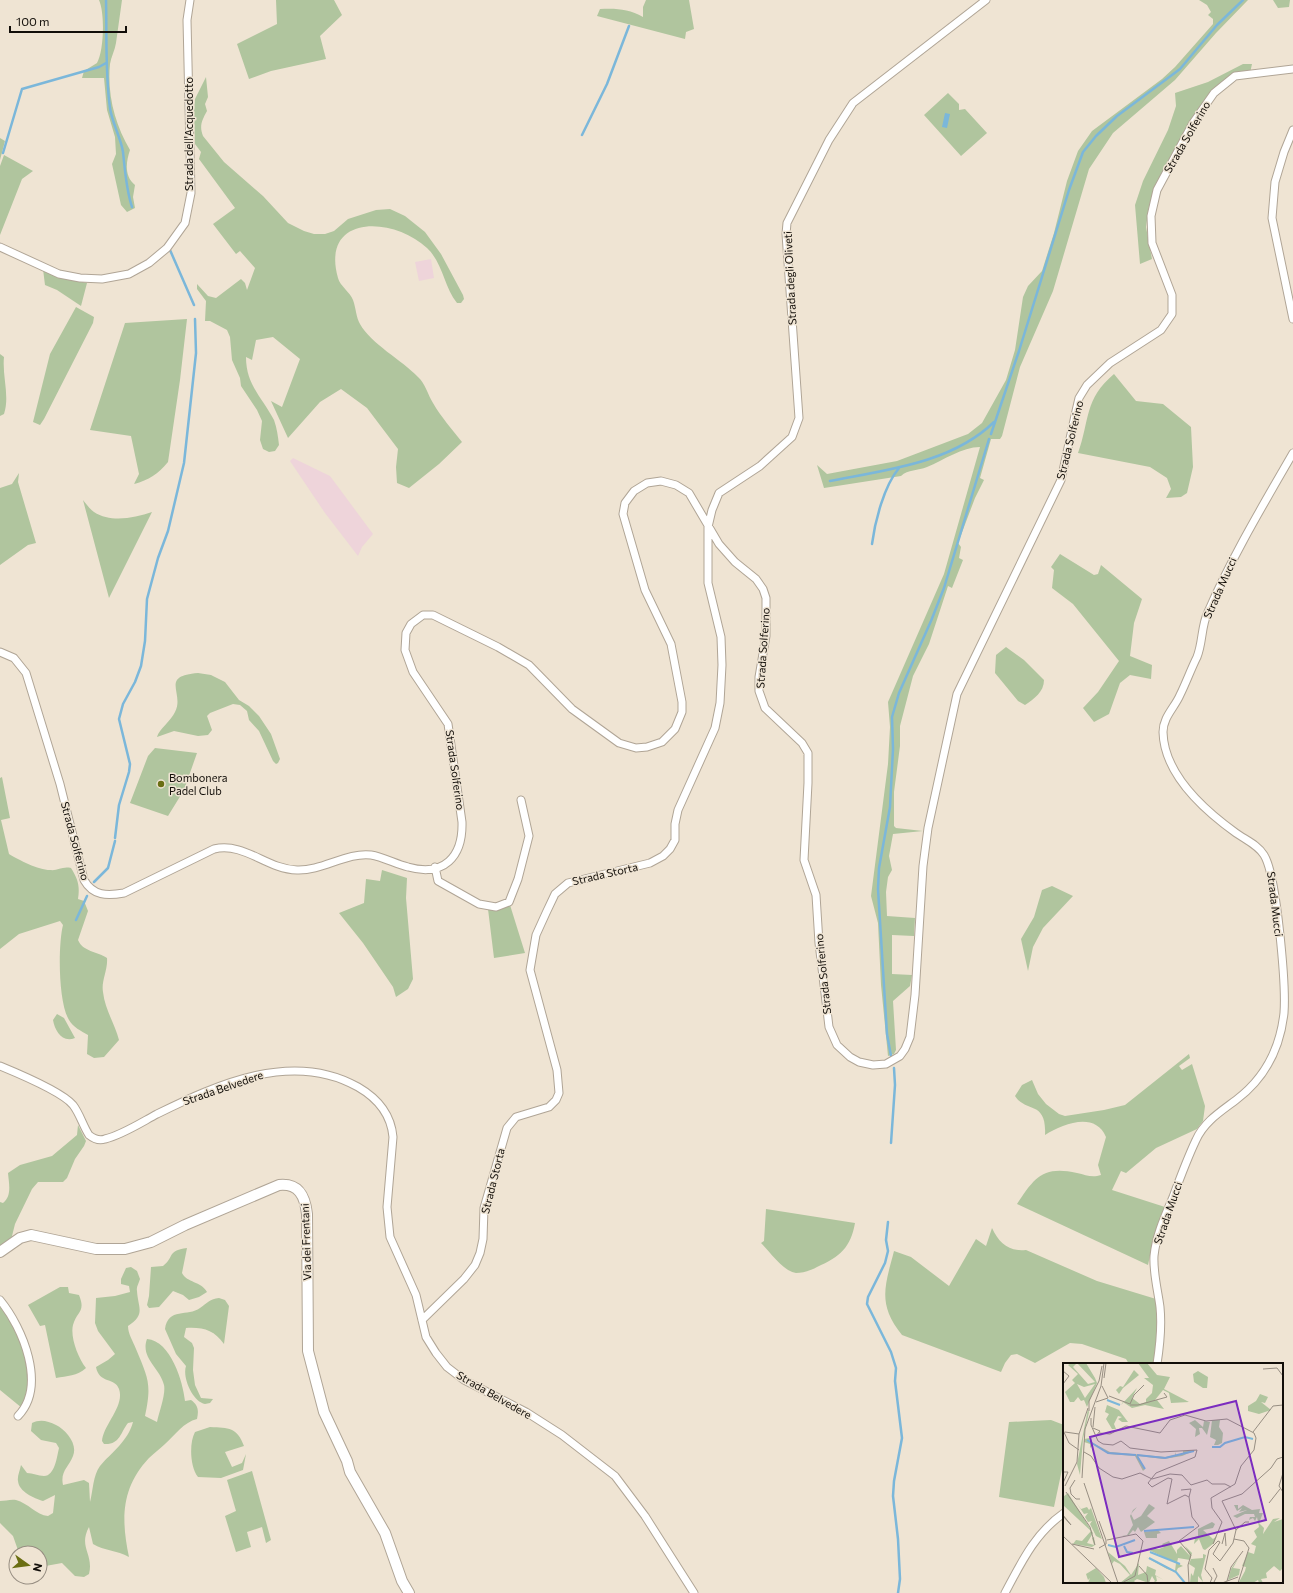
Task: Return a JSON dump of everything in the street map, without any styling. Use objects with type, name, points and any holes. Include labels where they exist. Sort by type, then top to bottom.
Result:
[{"type":"main road","name":"Via dei Frentani","points":[[0,1252],[20,1238],[31,1235],[96,1249],[125,1249],[151,1242],[185,1225],[279,1185],[289,1185],[299,1190],[305,1198],[307,1214],[308,1351],[324,1412],[347,1461],[350,1472],[385,1533],[402,1582],[409,1593]]},
{"type":"street","name":"Strada dell'Acquedotto","points":[[0,247],[59,274],[80,278],[102,279],[130,274],[149,263],[168,248],[185,223],[191,193],[188,20],[190,0]]},
{"type":"street","name":"Strada degli Oliveti","points":[[708,527],[712,510],[719,493],[760,466],[792,437],[799,418],[786,229],[790,217],[829,140],[853,103],[986,0]]},
{"type":"street","name":"Strada Solferino","points":[[0,652],[14,658],[26,673],[60,784],[84,880],[88,887],[94,892],[112,895],[124,893],[214,849],[222,847],[244,850],[281,867],[296,870],[315,869],[361,854],[372,855],[410,868],[435,867],[446,864],[457,852],[462,833],[462,822],[448,724],[413,672],[405,650],[406,633],[410,624],[423,616],[433,615],[450,622],[529,665],[572,709],[619,743],[636,748],[656,744],[670,735],[675,729],[682,712],[682,702],[671,644],[645,590],[625,526],[623,514],[625,503],[634,491],[647,483],[661,481],[676,485],[688,493],[719,544],[735,562],[756,578],[763,589],[766,598],[766,636],[759,682],[761,699],[771,716],[799,740],[808,753],[804,860],[816,895],[820,951],[832,1036],[843,1052],[859,1062],[873,1065],[886,1064],[900,1056],[910,1037],[915,995],[923,866],[928,828],[957,694],[1061,480],[1079,398],[1087,385],[1110,363],[1161,330],[1172,314],[1172,295],[1152,243],[1151,216],[1157,190],[1193,123],[1214,92],[1235,76],[1293,69]]},
{"type":"street","points":[[1293,130],[1284,152],[1275,182],[1272,218],[1293,319]]},
{"type":"street","name":"Strada Mucci","points":[[1157,1363],[1161,1336],[1161,1316],[1154,1262],[1160,1230],[1182,1173],[1201,1130],[1214,1116],[1253,1087],[1268,1066],[1281,1030],[1284,998],[1280,937],[1274,884],[1269,864],[1260,849],[1222,821],[1203,804],[1178,777],[1167,754],[1164,726],[1165,719],[1181,693],[1200,650],[1205,618],[1230,563],[1293,453]]},
{"type":"street","name":"Strada Storta","points":[[422,1320],[464,1279],[475,1265],[480,1253],[483,1239],[484,1208],[507,1128],[516,1117],[549,1107],[556,1100],[559,1093],[557,1070],[530,970],[536,935],[555,894],[568,882],[650,863],[663,856],[670,849],[675,840],[675,824],[678,810],[715,728],[720,703],[722,665],[721,637],[708,583],[708,527]]},
{"type":"street","points":[[435,867],[438,881],[479,904],[496,907],[509,902],[518,879],[529,836],[521,800]]},
{"type":"street","name":"Strada Belvedere","points":[[0,1066],[20,1074],[69,1101],[79,1116],[88,1136],[99,1140],[109,1138],[163,1111],[205,1093],[261,1074],[292,1070],[308,1070],[337,1077],[363,1090],[383,1109],[392,1128],[393,1137],[387,1199],[388,1227],[392,1243],[416,1295],[430,1344],[447,1367],[464,1380],[520,1408],[548,1426],[615,1476],[646,1516],[694,1593]]},
{"type":"street","points":[[0,1300],[10,1313],[20,1331],[31,1368],[32,1386],[24,1410],[18,1416]]},
{"type":"street","points":[[1005,1593],[1034,1542],[1048,1525],[1063,1514]]},
{"type":"shaded area","points":[[431,259],[434,278],[419,281],[415,262]]},
{"type":"shaded area","points":[[293,458],[330,476],[373,534],[362,547],[358,556],[325,513],[290,461]]},
{"type":"green space","points":[[99,0],[122,0],[116,43],[110,64],[109,76],[111,98],[116,120],[130,150],[127,169],[131,181],[135,185],[133,197],[135,208],[127,212],[121,205],[112,164],[116,154],[115,137],[107,110],[104,78],[82,78],[84,71],[97,63],[101,50],[103,22]]},
{"type":"green space","points":[[276,0],[334,0],[342,15],[320,36],[326,59],[271,71],[249,79],[237,44],[277,24]]},
{"type":"green space","points":[[646,0],[689,0],[694,29],[686,32],[685,39],[597,16],[600,9],[612,9],[627,11],[643,17],[643,7]]},
{"type":"green space","points":[[1199,0],[1248,0],[1216,33],[1175,80],[1113,133],[1089,169],[1053,291],[1020,367],[1002,436],[1000,439],[991,439],[980,478],[984,480],[975,498],[958,543],[961,547],[959,558],[963,560],[952,588],[948,586],[929,644],[913,676],[900,726],[900,746],[894,792],[894,826],[896,828],[923,831],[893,834],[889,856],[892,870],[888,877],[886,892],[887,916],[915,918],[914,936],[892,935],[892,974],[912,975],[910,986],[893,1001],[896,1050],[894,1054],[888,1056],[881,985],[878,923],[871,896],[888,764],[890,727],[888,702],[944,574],[980,447],[960,451],[927,467],[907,472],[901,476],[824,488],[817,465],[827,474],[897,461],[968,434],[982,423],[1006,380],[1015,350],[1023,297],[1028,286],[1042,271],[1054,233],[1067,181],[1078,151],[1092,131],[1162,79],[1175,67],[1213,24],[1213,19],[1208,15],[1211,12],[1207,5]]},
{"type":"green space","points":[[1273,0],[1290,0],[1289,7],[1278,8]]},
{"type":"green space","points":[[1243,64],[1252,64],[1250,73],[1234,76],[1213,92],[1156,186],[1149,206],[1146,227],[1152,259],[1140,264],[1135,205],[1143,181],[1168,130],[1176,106],[1175,93],[1208,82]]},
{"type":"green space","points":[[206,77],[208,97],[205,104],[207,111],[202,120],[201,126],[203,136],[224,162],[263,196],[288,223],[314,234],[325,234],[334,231],[348,219],[376,210],[390,209],[405,216],[425,232],[441,254],[463,295],[464,299],[461,303],[457,303],[449,290],[437,261],[427,248],[413,237],[396,230],[379,227],[363,227],[349,232],[340,242],[335,257],[338,278],[353,300],[360,324],[371,338],[420,380],[425,386],[436,408],[462,442],[439,464],[409,488],[397,483],[396,467],[398,449],[367,408],[341,389],[320,402],[288,438],[271,401],[282,407],[300,359],[273,337],[256,340],[252,360],[246,357],[247,367],[252,383],[274,420],[277,432],[279,445],[275,451],[269,452],[263,449],[260,440],[262,421],[257,410],[241,386],[240,378],[232,360],[230,337],[227,330],[210,321],[205,321],[206,301],[197,289],[197,284],[208,296],[216,298],[241,279],[245,283],[247,290],[255,268],[240,251],[236,254],[213,224],[235,208],[199,159],[201,152],[195,144],[195,99]]},
{"type":"green space","points":[[948,93],[959,104],[959,110],[965,109],[987,133],[961,156],[924,115]]},
{"type":"green space","points":[[0,138],[5,141],[0,160]]},
{"type":"green space","points":[[4,155],[33,171],[22,179],[0,235],[0,166]]},
{"type":"green space","points":[[43,269],[66,278],[87,283],[81,306],[57,290],[45,285]]},
{"type":"green space","points":[[76,307],[94,317],[93,323],[40,425],[33,422],[50,354]]},
{"type":"green space","points":[[187,319],[168,462],[153,476],[134,484],[139,474],[131,436],[90,430],[125,323]]},
{"type":"green space","points":[[0,354],[4,357],[6,407],[4,414],[0,416]]},
{"type":"green space","points":[[1114,374],[1136,401],[1163,404],[1191,427],[1193,467],[1187,493],[1181,497],[1166,498],[1171,489],[1167,478],[1150,467],[1078,453],[1089,410],[1097,392]]},
{"type":"green space","points":[[19,473],[18,482],[36,543],[28,545],[0,565],[0,488],[12,484]]},
{"type":"green space","points":[[83,500],[94,512],[108,517],[130,518],[152,512],[109,598]]},
{"type":"green space","points":[[1060,554],[1094,575],[1098,574],[1101,565],[1142,599],[1134,623],[1130,656],[1152,665],[1151,679],[1130,675],[1120,683],[1109,714],[1094,722],[1083,708],[1098,692],[1119,661],[1073,604],[1052,588],[1054,570],[1051,567]]},
{"type":"green space","points":[[1006,647],[1024,660],[1044,680],[1044,684],[1040,692],[1035,698],[1025,705],[1018,701],[995,673],[996,655]]},
{"type":"green space","points":[[198,673],[211,675],[225,682],[239,700],[249,706],[259,716],[271,734],[280,759],[278,763],[276,764],[273,761],[259,731],[249,720],[247,711],[240,705],[233,704],[210,713],[207,716],[212,730],[208,735],[198,736],[174,731],[157,737],[175,712],[177,705],[176,682],[179,678],[186,675]]},
{"type":"green space","name":"Bombonera Padel Club","points":[[155,748],[197,753],[184,790],[168,816],[130,803],[148,756]]},
{"type":"green space","points":[[2,777],[10,818],[1,820],[9,854],[45,870],[71,868],[78,883],[78,899],[84,901],[88,911],[78,940],[83,947],[107,958],[107,967],[103,984],[104,999],[119,1040],[104,1057],[94,1058],[87,1054],[88,1035],[73,1025],[65,1012],[60,973],[60,946],[63,925],[60,921],[19,934],[0,949],[0,778]]},
{"type":"green space","points":[[382,870],[407,878],[406,898],[413,979],[408,989],[396,997],[393,987],[363,943],[339,913],[364,903],[366,879],[380,881]]},
{"type":"green space","points":[[1052,886],[1073,896],[1043,928],[1033,947],[1028,971],[1021,939],[1034,917],[1042,890]]},
{"type":"green space","points":[[510,905],[525,953],[494,958],[488,909]]},
{"type":"green space","points":[[57,1014],[64,1018],[75,1038],[66,1039],[57,1032],[53,1020]]},
{"type":"green space","points":[[1189,1054],[1190,1058],[1179,1066],[1182,1070],[1192,1064],[1205,1106],[1203,1121],[1197,1129],[1156,1148],[1126,1173],[1121,1171],[1112,1190],[1165,1207],[1154,1237],[1148,1265],[1017,1204],[1034,1181],[1048,1172],[1065,1171],[1092,1176],[1101,1175],[1098,1165],[1106,1137],[1101,1129],[1094,1124],[1087,1122],[1069,1124],[1045,1135],[1045,1124],[1043,1117],[1035,1109],[1020,1101],[1015,1096],[1022,1085],[1032,1080],[1038,1094],[1046,1104],[1059,1114],[1065,1116],[1104,1110],[1125,1105]]},
{"type":"green space","points":[[78,1125],[86,1141],[75,1159],[67,1178],[63,1182],[38,1182],[32,1189],[15,1224],[11,1240],[0,1248],[0,1202],[3,1203],[8,1197],[8,1173],[20,1165],[52,1156],[77,1135]]},
{"type":"green space","points":[[766,1209],[855,1223],[851,1239],[838,1255],[825,1263],[804,1272],[791,1272],[777,1261],[761,1243],[764,1241]]},
{"type":"green space","points":[[992,1228],[1001,1242],[1014,1250],[1026,1250],[1097,1281],[1156,1299],[1158,1330],[1153,1363],[1128,1363],[1126,1359],[1082,1344],[1070,1343],[1035,1363],[1017,1354],[1011,1355],[1001,1372],[902,1335],[889,1314],[885,1294],[894,1251],[911,1257],[949,1286],[976,1239],[986,1246]]},
{"type":"green space","points":[[187,1248],[182,1273],[187,1279],[201,1286],[207,1292],[199,1297],[189,1300],[183,1295],[173,1291],[159,1307],[149,1308],[147,1305],[151,1267],[163,1266],[167,1263],[173,1253],[180,1249]]},
{"type":"green space","points":[[131,1267],[137,1271],[140,1279],[137,1290],[140,1310],[137,1318],[128,1326],[128,1329],[148,1381],[148,1396],[145,1416],[157,1422],[164,1389],[162,1379],[151,1363],[146,1352],[147,1339],[155,1341],[169,1354],[182,1384],[185,1401],[191,1400],[195,1404],[198,1410],[198,1416],[197,1419],[184,1426],[149,1458],[133,1481],[128,1492],[124,1517],[126,1543],[129,1557],[93,1544],[89,1527],[86,1534],[85,1545],[90,1561],[89,1574],[84,1577],[75,1576],[62,1563],[48,1566],[48,1545],[16,1545],[13,1536],[0,1523],[0,1501],[16,1500],[44,1515],[48,1516],[53,1513],[55,1495],[43,1501],[39,1500],[24,1491],[19,1485],[18,1481],[21,1465],[27,1473],[44,1476],[51,1473],[55,1465],[59,1448],[56,1443],[41,1440],[31,1431],[32,1423],[41,1421],[56,1425],[64,1430],[70,1438],[74,1451],[63,1476],[63,1485],[84,1480],[89,1483],[90,1502],[95,1478],[100,1466],[124,1441],[131,1429],[133,1422],[128,1423],[119,1438],[113,1443],[104,1444],[102,1441],[103,1435],[117,1409],[120,1395],[117,1385],[100,1376],[96,1367],[115,1354],[98,1331],[95,1323],[96,1298],[115,1296],[130,1292],[129,1286],[121,1284],[121,1279],[126,1268]]},
{"type":"green space","points":[[60,1287],[68,1287],[69,1293],[79,1295],[81,1301],[82,1305],[72,1330],[78,1353],[86,1368],[75,1374],[56,1378],[45,1325],[40,1326],[28,1305]]},
{"type":"green space","points":[[219,1298],[225,1300],[229,1306],[224,1344],[216,1335],[208,1330],[198,1328],[186,1328],[184,1337],[192,1343],[194,1348],[193,1370],[195,1385],[201,1398],[213,1399],[210,1403],[205,1404],[196,1399],[190,1389],[187,1383],[185,1371],[186,1366],[176,1354],[165,1329],[167,1322],[174,1315],[195,1311],[211,1300]]},
{"type":"green space","points":[[0,1307],[15,1329],[25,1355],[28,1369],[28,1382],[27,1395],[22,1408],[0,1390]]},
{"type":"green space","points":[[1051,1420],[1063,1425],[1063,1465],[1054,1507],[999,1497],[1009,1422]]},
{"type":"green space","points":[[210,1427],[227,1428],[238,1435],[244,1446],[225,1452],[232,1467],[242,1463],[246,1454],[243,1470],[221,1478],[198,1477],[193,1467],[191,1455],[193,1437],[195,1432]]},
{"type":"green space","points":[[252,1471],[271,1540],[266,1543],[262,1527],[247,1532],[251,1547],[236,1552],[225,1516],[236,1511],[227,1480]]},
{"type":"water","points":[[945,113],[950,114],[947,128],[942,127]]},
{"type":"waterway","points":[[106,0],[108,94],[110,108],[122,147],[127,186],[132,207]]},
{"type":"waterway","points":[[991,434],[1019,351],[1069,190],[1083,152],[1096,136],[1117,116],[1180,69],[1217,25],[1243,0]]},
{"type":"waterway","points":[[582,135],[607,84],[629,26]]},
{"type":"waterway","points":[[3,153],[22,89],[99,67],[106,63]]},
{"type":"waterway","points":[[170,250],[194,305]]},
{"type":"waterway","points":[[115,838],[119,805],[130,764],[119,719],[123,704],[135,682],[141,666],[145,641],[147,599],[158,558],[168,531],[184,463],[196,353],[195,319]]},
{"type":"waterway","points":[[830,481],[917,463],[938,456],[959,447],[977,436],[994,422]]},
{"type":"waterway","points":[[891,1056],[887,1034],[878,889],[879,868],[890,807],[893,749],[892,717],[899,693],[944,588],[989,439]]},
{"type":"waterway","points":[[872,544],[875,525],[881,504],[889,484],[899,468]]},
{"type":"waterway","points":[[94,882],[108,868],[115,841]]},
{"type":"waterway","points":[[76,920],[87,896]]},
{"type":"waterway","points":[[891,1143],[895,1085],[894,1068]]},
{"type":"waterway","points":[[888,1222],[886,1240],[888,1251],[885,1263],[868,1297],[867,1304],[891,1352],[896,1368],[895,1381],[902,1438],[894,1481],[893,1496],[898,1539],[900,1579],[898,1593]]},
{"type":"place","name":"Bombonera Padel Club","points":[[161,784]]}]
